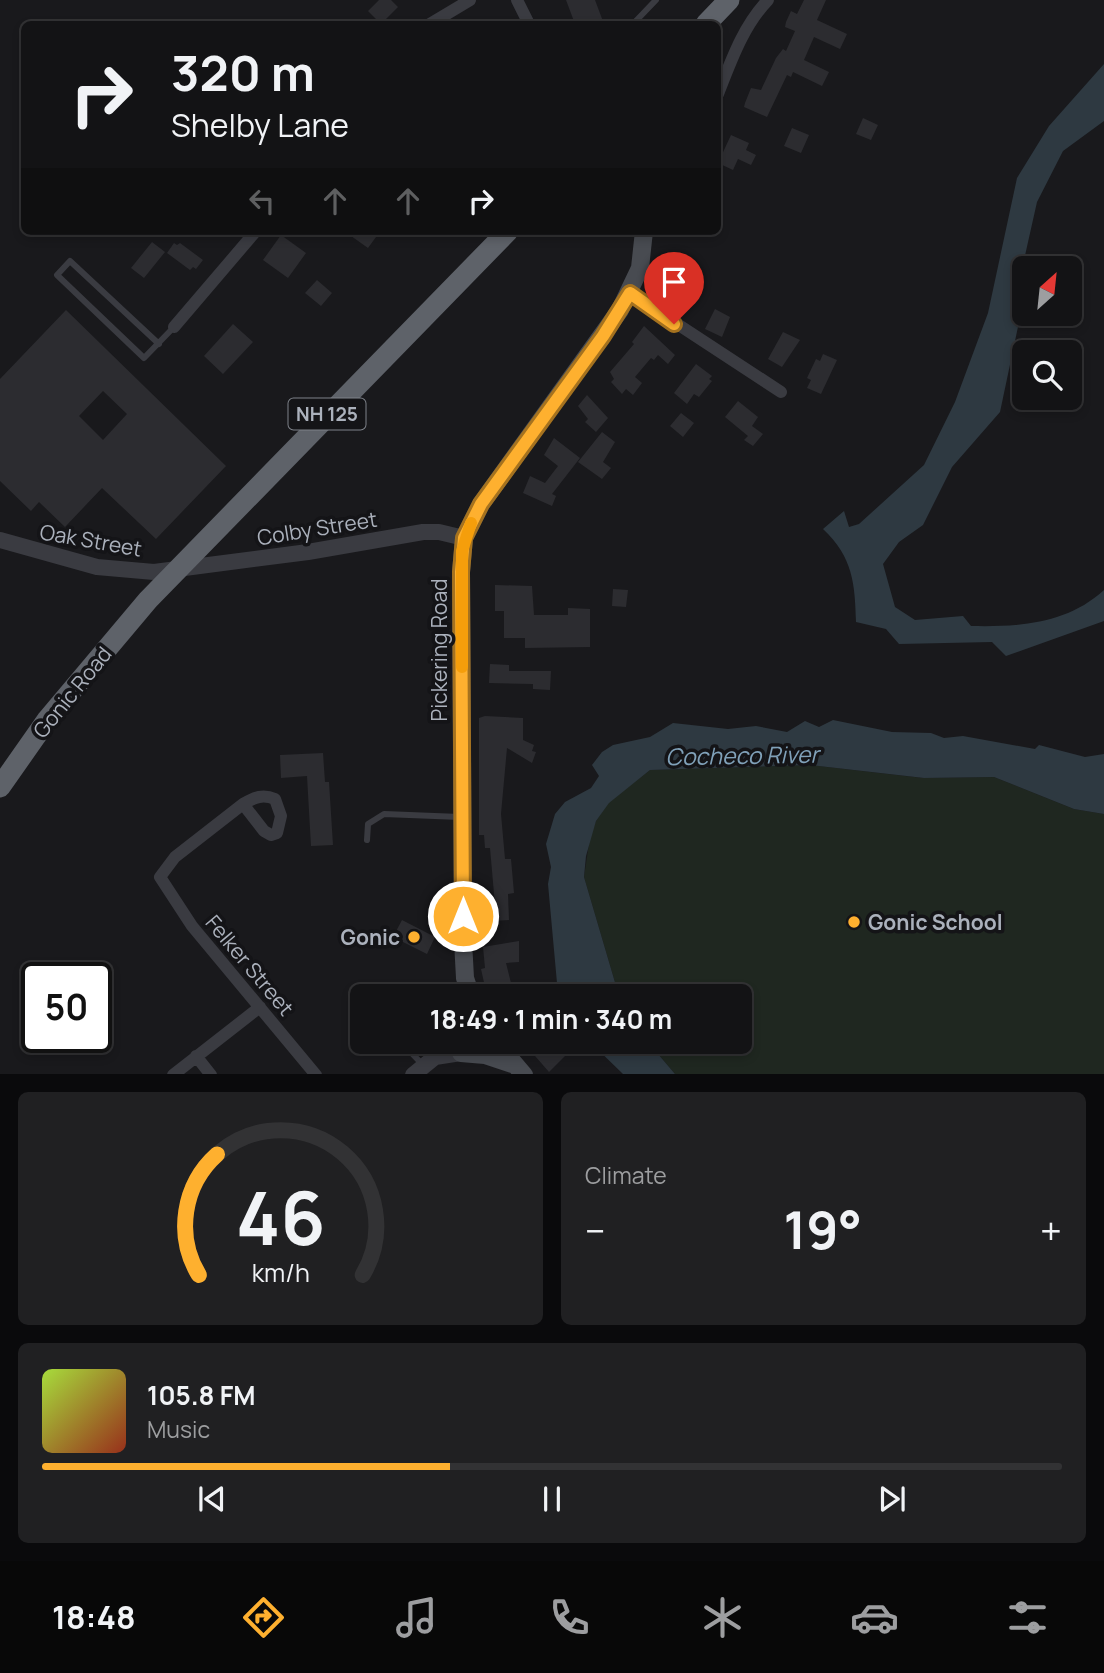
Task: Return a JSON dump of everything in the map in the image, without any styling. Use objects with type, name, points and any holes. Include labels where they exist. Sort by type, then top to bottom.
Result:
[{"type":"highway","points":[[709,21],[729,0]]},
{"type":"highway","name":"NH 125","points":[[176,570],[504,235]]},
{"type":"highway","name":"Gonic Road","points":[[0,787],[47,720],[176,570]]},
{"type":"main road","name":"Pickering Road","points":[[467,984],[462,818],[461,572],[464,538],[481,504],[603,336],[630,293],[640,268],[644,235]]},
{"type":"main road","points":[[463,984],[465,978]]},
{"type":"main road","points":[[473,1054],[485,1055],[518,1069]]},
{"type":"main road","points":[[506,1054],[518,1069]]},
{"type":"street","points":[[435,21],[470,0]]},
{"type":"street","points":[[517,0],[527,21]]},
{"type":"street","points":[[721,87],[742,37],[756,12],[768,0]]},
{"type":"street","points":[[174,327],[253,235]]},
{"type":"street","points":[[630,293],[781,392]]},
{"type":"street","name":"Colby Street","points":[[176,570],[423,532],[439,532],[464,538]]},
{"type":"street","name":"Oak Street","points":[[0,540],[97,567],[136,572],[176,570]]},
{"type":"street","name":"Felker Street","points":[[243,804],[174,858],[160,877],[192,926],[316,1074]]},
{"type":"street","points":[[173,1074],[260,1007]]},
{"type":"street","points":[[424,1066],[458,1054]]},
{"type":"street","points":[[196,1056],[211,1074]]},
{"type":"lane","points":[[636,21],[656,0]]},
{"type":"lane","points":[[159,344],[70,261],[57,275],[144,358],[159,344],[174,327]]},
{"type":"lane","points":[[367,840],[368,824],[384,814],[462,818]]},
{"type":"shaded area","name":"Gonic School","points":[[810,765],[923,778],[994,777],[1074,809],[1104,814],[1104,1074],[675,1074],[658,1054],[752,1054],[752,984],[615,984],[584,877],[590,837],[596,821],[609,802],[650,770]]},
{"type":"water","points":[[1104,64],[1104,121],[1063,151],[1037,202],[1025,256],[1012,256],[1012,326],[1018,326],[1015,340],[1012,340],[1012,355],[1000,412],[952,467],[923,525],[899,542],[883,564],[895,607],[915,620],[963,616],[971,626],[1024,624],[1058,617],[1090,601],[1104,590],[1104,621],[1006,656],[992,642],[899,644],[886,629],[856,622],[855,595],[850,572],[841,550],[823,529],[844,511],[849,527],[859,524],[924,465],[955,402],[988,313],[1017,178],[1049,126]]},
{"type":"water","name":"Cocheco River","points":[[833,720],[892,732],[931,733],[944,738],[963,736],[1035,749],[1039,745],[1085,757],[1104,754],[1104,814],[1074,809],[994,777],[924,778],[810,765],[650,770],[609,803],[596,821],[586,856],[584,877],[615,984],[558,984],[548,884],[551,867],[546,844],[555,814],[565,802],[591,788],[599,776],[592,765],[602,752],[613,745],[650,737],[673,723],[728,729],[756,726],[787,732],[805,721],[819,727]]},
{"type":"water","points":[[602,1054],[658,1054],[675,1074],[623,1074]]},
{"type":"building","points":[[379,0],[391,0],[398,7],[384,21],[378,21],[368,11]]},
{"type":"building","points":[[566,0],[595,0],[603,21],[574,21]]},
{"type":"building","points":[[804,0],[826,0],[817,20],[847,34],[840,49],[814,37],[804,60],[829,72],[822,86],[793,72],[791,77],[787,75],[767,117],[744,107],[745,103],[751,88],[761,90],[776,58],[783,49],[786,51],[795,31],[785,27],[786,22],[791,11],[797,14]]},
{"type":"building","points":[[863,118],[878,125],[871,140],[856,134]]},
{"type":"building","points":[[792,128],[809,135],[801,153],[784,146]]},
{"type":"building","points":[[731,135],[749,143],[746,150],[756,155],[751,165],[738,159],[733,170],[721,164],[721,157]]},
{"type":"building","points":[[281,235],[306,253],[288,278],[263,260]]},
{"type":"building","points":[[350,235],[376,237],[368,248]]},
{"type":"building","points":[[152,242],[165,252],[144,278],[131,268]]},
{"type":"building","points":[[174,243],[180,243],[203,260],[196,269],[193,267],[190,270],[167,253]]},
{"type":"building","points":[[317,280],[332,293],[321,306],[305,293]]},
{"type":"building","points":[[715,309],[730,317],[722,337],[705,329]]},
{"type":"building","points":[[66,310],[226,466],[156,539],[102,488],[65,527],[39,502],[31,511],[0,481],[0,379]],"holes":[[[103,391],[127,414],[103,440],[79,416]]]},
{"type":"building","points":[[233,324],[253,342],[223,374],[204,356]]},
{"type":"building","points":[[644,326],[675,355],[668,364],[658,355],[654,360],[651,358],[635,377],[642,383],[633,395],[626,389],[622,394],[611,382],[614,379],[610,372],[634,344],[632,342]]},
{"type":"building","points":[[783,332],[800,340],[782,367],[768,359]]},
{"type":"building","points":[[823,354],[837,360],[821,394],[807,388],[811,380],[807,378],[816,359],[820,361]]},
{"type":"building","points":[[696,364],[712,376],[709,379],[712,381],[699,397],[694,394],[687,404],[674,393]]},
{"type":"building","points":[[587,395],[608,418],[596,432],[585,422],[588,419],[578,406]]},
{"type":"building","points":[[738,401],[758,417],[752,426],[763,434],[753,446],[744,440],[748,436],[725,417]]},
{"type":"building","points":[[681,413],[694,423],[683,437],[670,426]]},
{"type":"building","points":[[602,432],[615,442],[603,462],[611,468],[602,479],[578,462]]},
{"type":"building","points":[[554,438],[580,458],[552,494],[556,496],[552,506],[523,493],[530,476],[545,483],[558,466],[544,455]]},
{"type":"building","points":[[495,585],[532,586],[534,615],[568,615],[568,608],[590,609],[590,647],[525,648],[525,638],[504,638],[504,611],[495,611]]},
{"type":"building","points":[[613,589],[628,590],[626,607],[612,606]]},
{"type":"building","points":[[490,664],[509,665],[509,671],[551,671],[550,690],[533,689],[533,684],[489,683]]},
{"type":"building","points":[[479,718],[523,718],[523,740],[534,745],[532,751],[536,752],[532,763],[507,748],[501,814],[505,859],[511,859],[514,893],[508,894],[509,920],[493,921],[492,905],[495,905],[490,848],[485,848],[484,835],[479,835]]},
{"type":"building","points":[[323,753],[325,782],[329,782],[333,845],[311,846],[307,776],[281,778],[280,755]]},
{"type":"building","name":"Gonic","points":[[402,920],[435,937],[427,954],[393,937]]},
{"type":"building","points":[[519,941],[519,962],[506,963],[511,984],[484,984],[481,969],[485,968],[483,947]]},
{"type":"building","points":[[533,1054],[567,1054],[549,1072]]},
{"type":"slow traffic","points":[[462,667],[462,551],[471,523]]},
{"type":"place","name":"Gonic School","points":[[854,922]]},
{"type":"place","name":"Gonic","points":[[414,937]]},
{"type":"route","points":[[463,916],[461,572],[464,538],[481,504],[603,336],[630,293],[674,324]]}]
